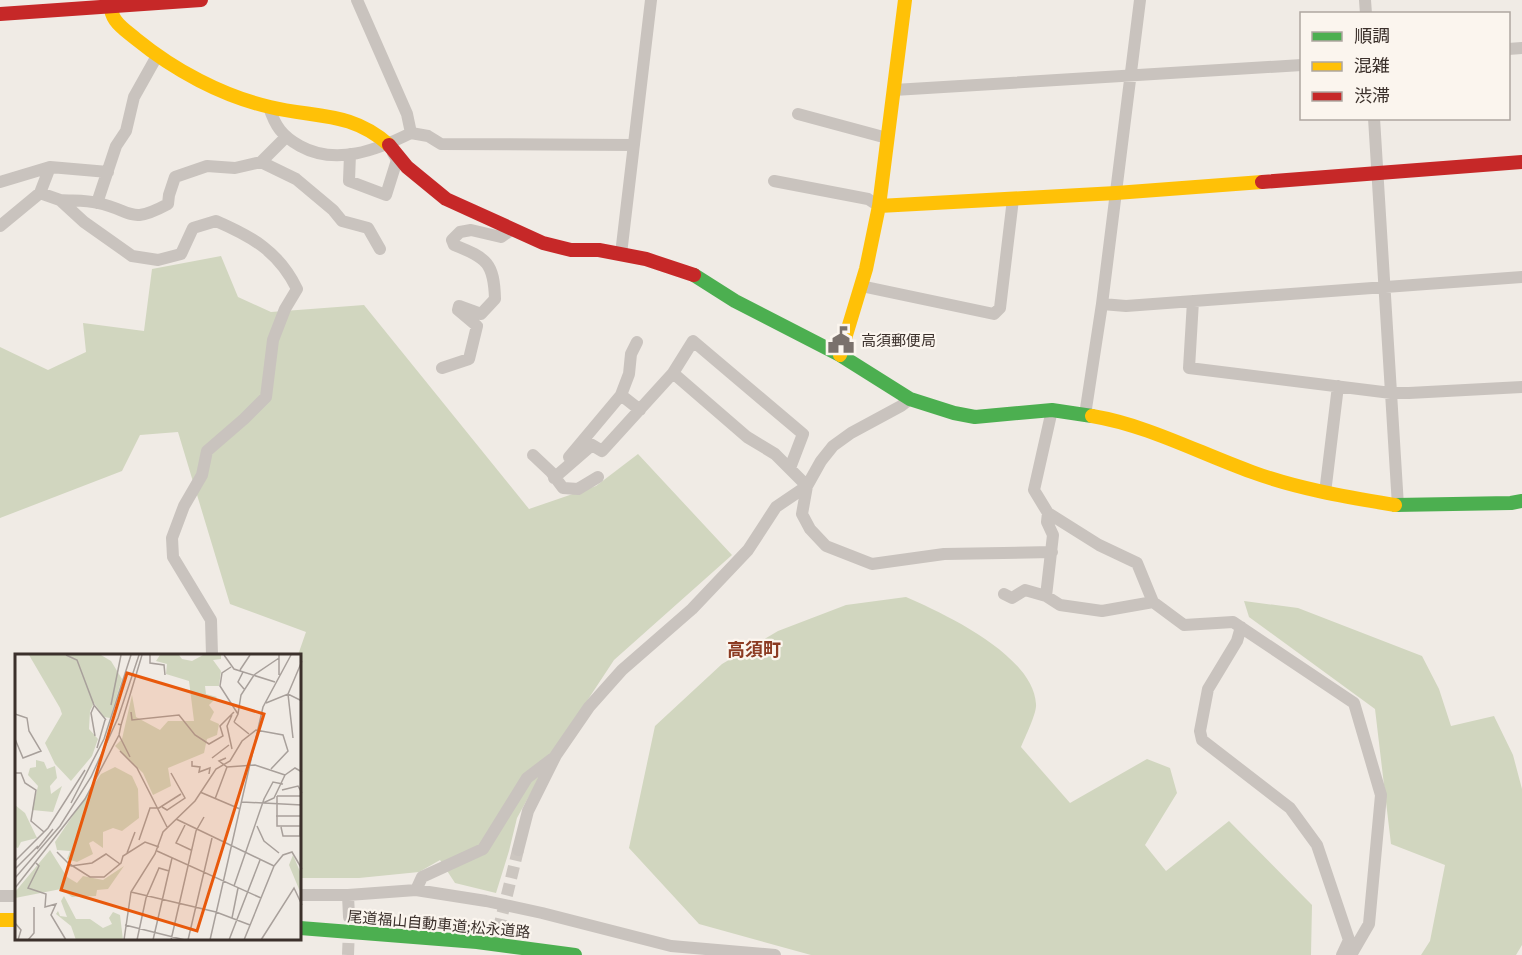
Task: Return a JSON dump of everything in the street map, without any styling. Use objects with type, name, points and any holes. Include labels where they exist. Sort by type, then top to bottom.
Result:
[{"type":"main road","points":[[0,14],[111,3],[201,0]]},
{"type":"main road","points":[[840,355],[861,286],[879,206],[905,0]]},
{"type":"main road","points":[[111,3],[114,21],[157,56],[212,87],[269,107],[336,117],[365,128],[388,144],[407,167],[446,200],[543,243],[571,250],[599,250],[646,259],[691,273],[735,301],[840,355],[909,399],[954,414],[975,417],[1053,410],[1109,419],[1254,473],[1325,493],[1398,506],[1522,501]]},
{"type":"main road","points":[[879,206],[1116,193],[1522,162]]},
{"type":"main road","name":"尾道福山自動車道;松永道路","points":[[302,928],[477,942],[575,955]]},
{"type":"street","points":[[357,0],[407,114],[411,133]]},
{"type":"street","points":[[621,254],[651,0]]},
{"type":"street","points":[[1085,416],[1102,304],[1140,0]]},
{"type":"street","points":[[97,203],[116,146],[126,130],[134,97],[157,56]]},
{"type":"street","points":[[894,90],[1300,65]]},
{"type":"street","points":[[269,107],[274,123],[285,138],[312,153],[339,156],[388,144],[411,133],[428,136],[441,144],[634,145]]},
{"type":"street","points":[[798,114],[887,138]]},
{"type":"street","points":[[1374,120],[1398,506]]},
{"type":"street","points":[[40,193],[60,200],[97,203],[130,216],[149,215],[168,204],[174,177],[207,166],[236,168],[261,162],[285,138]]},
{"type":"street","points":[[350,154],[349,182],[386,195],[397,160],[388,144]]},
{"type":"street","points":[[261,162],[296,179],[333,210],[342,221],[368,228],[380,249]]},
{"type":"street","points":[[0,182],[50,167],[108,172]]},
{"type":"street","points":[[0,226],[40,193],[50,167]]},
{"type":"street","points":[[774,181],[868,199],[879,206]]},
{"type":"street","points":[[861,286],[994,314],[1000,308],[1013,199]]},
{"type":"street","points":[[60,200],[84,222],[132,256],[159,260],[181,254],[193,228],[216,221],[249,236],[270,252],[289,273],[297,290],[285,309],[273,340],[266,397],[207,451],[202,475],[184,506],[172,538],[172,557],[211,620],[212,654]]},
{"type":"street","points":[[442,368],[469,359],[477,326],[458,310],[459,306],[481,314],[495,299],[491,268],[483,259],[454,245],[452,240],[460,232],[471,230],[501,237],[511,230]]},
{"type":"street","points":[[1102,304],[1126,306],[1522,277]]},
{"type":"street","points":[[1193,301],[1189,368],[1391,393],[1522,387]]},
{"type":"street","points":[[553,475],[592,445],[602,451],[673,373],[693,341],[803,434],[790,468]]},
{"type":"street","points":[[553,475],[621,395],[628,374],[631,354],[637,342]]},
{"type":"street","points":[[673,373],[747,437],[775,454],[807,486]]},
{"type":"street","points":[[1325,493],[1338,386]]},
{"type":"street","points":[[621,395],[640,410]]},
{"type":"street","points":[[909,399],[901,406],[851,433],[833,446],[821,461],[807,486],[802,514],[810,528],[826,546],[872,564],[944,554],[1052,552]]},
{"type":"street","points":[[1053,410],[1034,490],[1048,513],[1099,545],[1137,563],[1153,602],[1184,626],[1233,622],[1354,703],[1381,795],[1368,924],[1351,955]]},
{"type":"street","points":[[533,455],[564,488],[578,489],[598,477]]},
{"type":"street","points":[[518,850],[528,811],[556,755],[589,707],[622,670],[692,609],[748,550],[776,507],[807,486]]},
{"type":"street","points":[[1046,596],[1053,535],[1047,522],[1048,513]]},
{"type":"street","points":[[1004,594],[1012,598],[1025,590],[1046,596],[1060,605],[1102,611],[1153,602]]},
{"type":"street","points":[[1241,627],[1237,641],[1208,689],[1200,731],[1202,740],[1290,808],[1317,845],[1349,940],[1342,955]]},
{"type":"street","points":[[416,890],[422,877],[483,849],[527,778],[556,755]]},
{"type":"street","points":[[302,895],[348,895],[416,890],[542,913],[671,946],[775,955]]},
{"type":"street","points":[[348,895],[349,917]]},
{"type":"green space","points":[[221,256],[238,297],[271,312],[364,305],[529,509],[596,486],[638,454],[732,555],[614,660],[554,751],[517,818],[496,893],[455,883],[440,860],[419,872],[359,878],[302,878],[302,654],[298,654],[306,632],[230,604],[178,432],[140,435],[122,471],[0,518],[0,347],[48,370],[86,352],[83,323],[144,331],[152,269]]},
{"type":"green space","points":[[906,597],[984,638],[1020,669],[1031,686],[1036,704],[1033,719],[1021,747],[1070,803],[1147,759],[1170,768],[1177,793],[1145,845],[1166,871],[1229,821],[1312,905],[1311,955],[811,955],[699,924],[629,848],[655,726],[722,664],[778,631],[846,605]]},
{"type":"green space","points":[[1244,601],[1298,608],[1422,656],[1439,689],[1451,726],[1494,716],[1513,755],[1522,789],[1522,945],[1516,955],[1421,955],[1430,941],[1445,865],[1391,844],[1375,709],[1249,617]]},
{"type":"tunnel","points":[[494,948],[518,850]]},
{"type":"tunnel","points":[[348,955],[349,929]]},
{"type":"traffic: fast","points":[[694,275],[735,301],[840,355],[910,399],[975,417],[1052,410],[1092,416]]},
{"type":"traffic: fast","points":[[1395,505],[1522,501]]},
{"type":"traffic: fast","points":[[302,928],[477,942],[575,955]]},
{"type":"traffic: slow","points":[[111,0],[114,18],[122,27],[166,61],[199,80],[234,96],[270,107],[347,121],[361,126],[389,145]]},
{"type":"traffic: slow","points":[[840,355],[866,269],[879,206],[905,0]]},
{"type":"traffic: slow","points":[[879,206],[1116,193],[1262,182]]},
{"type":"traffic: slow","points":[[1092,416],[1133,426],[1252,472],[1287,483],[1341,496],[1395,505]]},
{"type":"traffic: slow","points":[[0,920],[15,920]]},
{"type":"traffic: jam","points":[[0,14],[201,0]]},
{"type":"traffic: jam","points":[[389,145],[407,167],[446,199],[543,243],[571,250],[599,250],[646,259],[694,275]]},
{"type":"traffic: jam","points":[[1262,182],[1522,162]]},
{"type":"place","name":"高須郵便局","points":[[841,340]]},
{"type":"district","name":"高須町","points":[[754,649]]}]
